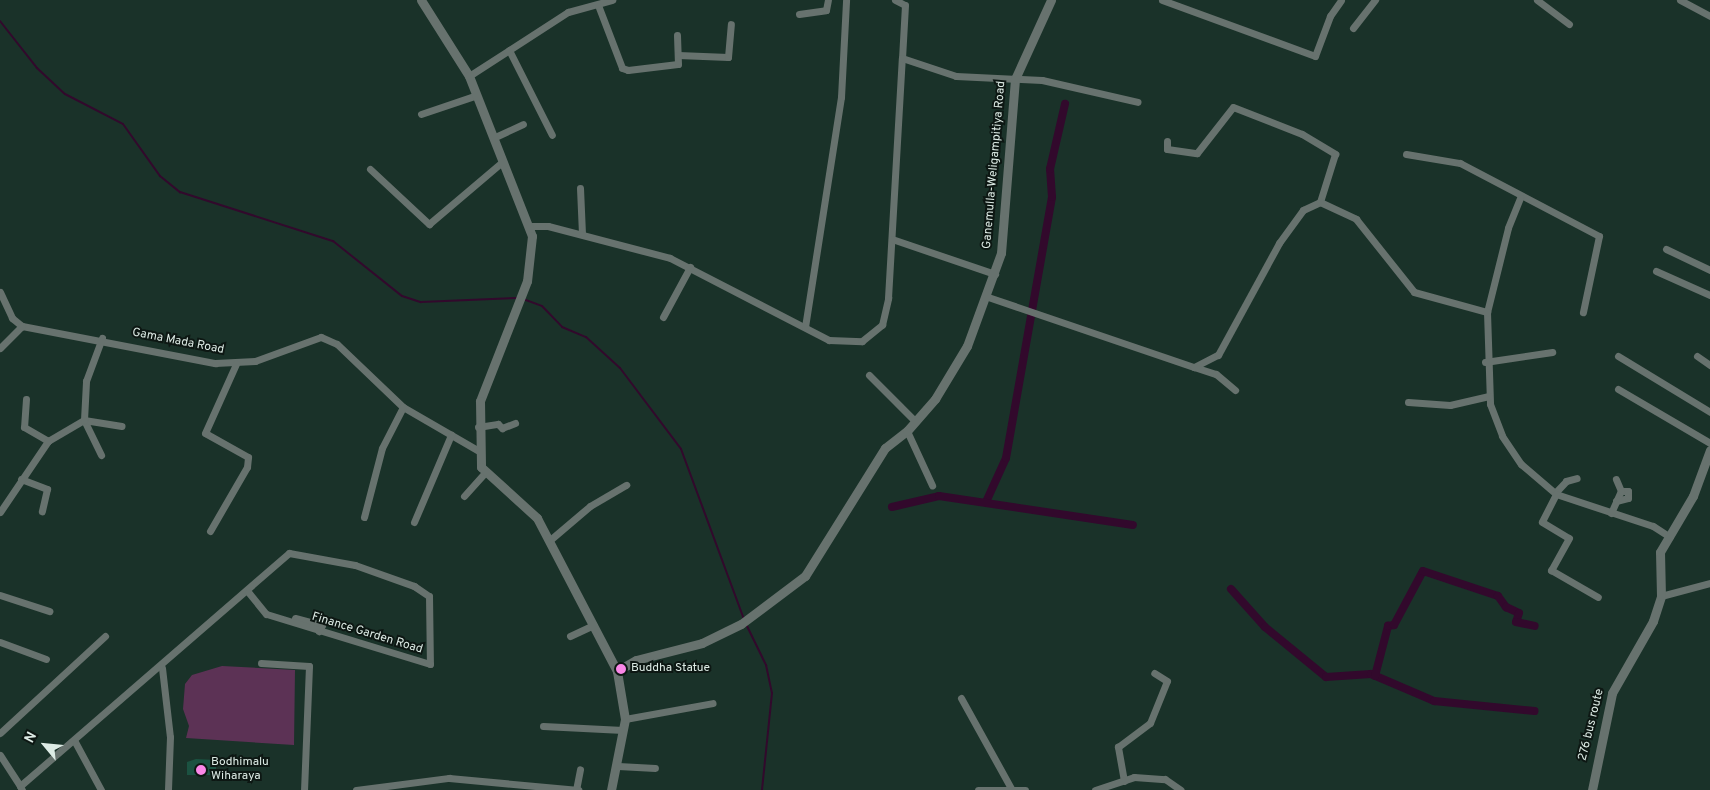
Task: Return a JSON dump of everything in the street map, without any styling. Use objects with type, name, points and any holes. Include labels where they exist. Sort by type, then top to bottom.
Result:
[{"type":"street","points":[[421,0],[469,76],[532,236],[526,281],[480,401],[479,451],[485,473],[537,518],[617,671],[624,719],[618,766],[610,790]]},
{"type":"street","points":[[469,76],[568,12],[612,0]]},
{"type":"street","points":[[798,14],[826,10],[828,0]]},
{"type":"street","points":[[805,328],[841,97],[846,0]]},
{"type":"street","points":[[529,226],[582,234],[690,267],[830,340],[848,342],[862,340],[882,325],[892,239],[905,5],[895,0]]},
{"type":"street","name":"Ganemulla-Weligampitiya Road","points":[[617,671],[636,660],[702,643],[741,624],[805,576],[885,448],[916,422],[967,346],[988,297],[995,274],[1008,187],[1015,79],[1051,0]]},
{"type":"street","points":[[1162,0],[1315,56],[1330,16],[1341,0]]},
{"type":"street","points":[[1353,28],[1375,0]]},
{"type":"street","points":[[1537,0],[1569,24]]},
{"type":"street","points":[[1680,0],[1710,16]]},
{"type":"street","points":[[598,5],[622,68],[678,64],[677,35]]},
{"type":"street","points":[[678,55],[728,57],[731,24]]},
{"type":"street","points":[[509,50],[552,135]]},
{"type":"street","points":[[902,58],[956,76],[1042,80],[1138,102]]},
{"type":"street","points":[[421,114],[477,95]]},
{"type":"street","points":[[1167,141],[1167,149],[1197,153],[1233,107],[1302,134],[1335,154],[1320,202],[1304,210],[1279,242],[1218,355],[1194,367]]},
{"type":"street","points":[[493,138],[524,124]]},
{"type":"street","points":[[1406,154],[1460,163],[1520,198],[1600,236],[1583,312]]},
{"type":"street","points":[[370,169],[429,224],[502,162]]},
{"type":"street","points":[[580,188],[582,234]]},
{"type":"street","points":[[1520,198],[1508,228],[1487,312],[1485,362],[1489,396],[1502,436],[1521,464],[1556,493],[1653,526],[1670,536]]},
{"type":"street","points":[[1320,202],[1356,220],[1414,292],[1487,312]]},
{"type":"street","points":[[892,239],[995,274]]},
{"type":"street","points":[[1666,249],[1710,270]]},
{"type":"street","points":[[663,317],[690,267]]},
{"type":"street","points":[[1656,271],[1710,295]]},
{"type":"street","points":[[0,292],[12,318],[22,326],[0,348]]},
{"type":"street","points":[[988,297],[1216,374],[1235,390]]},
{"type":"street","name":"Gama Mada Road","points":[[22,326],[102,338],[236,364],[269,357],[321,337],[337,344],[403,407],[479,451]]},
{"type":"street","points":[[101,455],[84,420],[86,381],[102,338]]},
{"type":"street","points":[[1485,362],[1552,352]]},
{"type":"street","points":[[1618,356],[1710,412]]},
{"type":"street","points":[[1697,356],[1710,365]]},
{"type":"street","points":[[210,531],[248,467],[248,457],[205,433],[236,364]]},
{"type":"street","points":[[870,375],[916,422]]},
{"type":"street","points":[[1618,389],[1710,443]]},
{"type":"street","points":[[1408,402],[1450,405],[1489,396]]},
{"type":"street","points":[[26,399],[24,427],[48,441]]},
{"type":"street","points":[[364,517],[382,448],[403,407]]},
{"type":"street","points":[[0,512],[2,504],[48,441],[84,420],[122,426]]},
{"type":"street","points":[[478,427],[498,424],[502,428],[515,423]]},
{"type":"street","points":[[907,431],[932,485]]},
{"type":"street","points":[[414,522],[450,435]]},
{"type":"street","name":"276 bus route","points":[[1592,790],[1612,693],[1653,621],[1661,596],[1660,552],[1693,496],[1710,450]]},
{"type":"street","points":[[464,496],[485,473]]},
{"type":"street","points":[[1577,478],[1566,481],[1556,493],[1542,522],[1568,538],[1551,570],[1598,597]]},
{"type":"street","points":[[21,479],[47,489],[42,510]]},
{"type":"street","points":[[1611,513],[1616,501],[1628,498],[1628,491],[1622,490],[1616,479]]},
{"type":"street","points":[[550,540],[590,506],[626,485]]},
{"type":"street","name":"Finance Garden Road","points":[[21,788],[74,740],[162,668],[289,553],[356,565],[414,586],[428,596],[432,609],[430,664],[266,614],[248,592]]},
{"type":"street","points":[[1661,596],[1710,583]]},
{"type":"street","points":[[0,595],[49,611]]},
{"type":"street","points":[[295,618],[322,625],[319,631]]},
{"type":"street","points":[[570,636],[594,625]]},
{"type":"street","points":[[0,733],[105,636]]},
{"type":"street","points":[[0,642],[46,659]]},
{"type":"street","points":[[261,663],[309,666],[304,790]]},
{"type":"street","points":[[162,668],[170,737],[168,790]]},
{"type":"street","points":[[1124,781],[1118,748],[1150,723],[1167,681],[1154,673]]},
{"type":"street","points":[[961,698],[1012,789]]},
{"type":"street","points":[[624,719],[713,702]]},
{"type":"street","points":[[544,726],[623,730]]},
{"type":"street","points":[[74,740],[101,790]]},
{"type":"street","points":[[0,755],[21,788]]},
{"type":"street","points":[[618,766],[655,768]]},
{"type":"street","points":[[356,790],[448,778],[577,790],[580,769]]},
{"type":"street","points":[[1094,790],[1124,781],[1165,779],[1181,790]]},
{"type":"street","points":[[978,790],[1025,790]]},
{"type":"shaded area","points":[[222,666],[295,670],[294,745],[186,738],[189,726],[183,709],[185,684],[192,675]]},
{"type":"building","name":"Bodhimalu Wiharaya","points":[[196,759],[216,760],[216,775],[187,775],[187,762]]},
{"type":"waterway","points":[[0,21],[37,68],[65,94],[123,124],[160,176],[180,192],[333,241],[402,296],[421,302],[518,298]]},
{"type":"waterway","points":[[986,502],[1006,458],[1052,197],[1050,169],[1065,104]]},
{"type":"waterway","points":[[523,299],[542,306],[562,327],[586,337],[620,368],[681,449],[744,619]]},
{"type":"waterway","points":[[892,507],[939,496],[1133,525]]},
{"type":"waterway","points":[[1375,676],[1388,626],[1394,625],[1423,571],[1498,596],[1506,607],[1519,613],[1516,622],[1535,626]]},
{"type":"waterway","points":[[1231,589],[1265,627],[1326,677],[1371,674],[1434,701],[1535,711]]},
{"type":"waterway","points":[[746,624],[766,665],[772,693],[762,790]]},
{"type":"place","name":"Buddha Statue","points":[[621,669]]},
{"type":"place","name":"Bodhimalu Wiharaya","points":[[201,770]]}]
